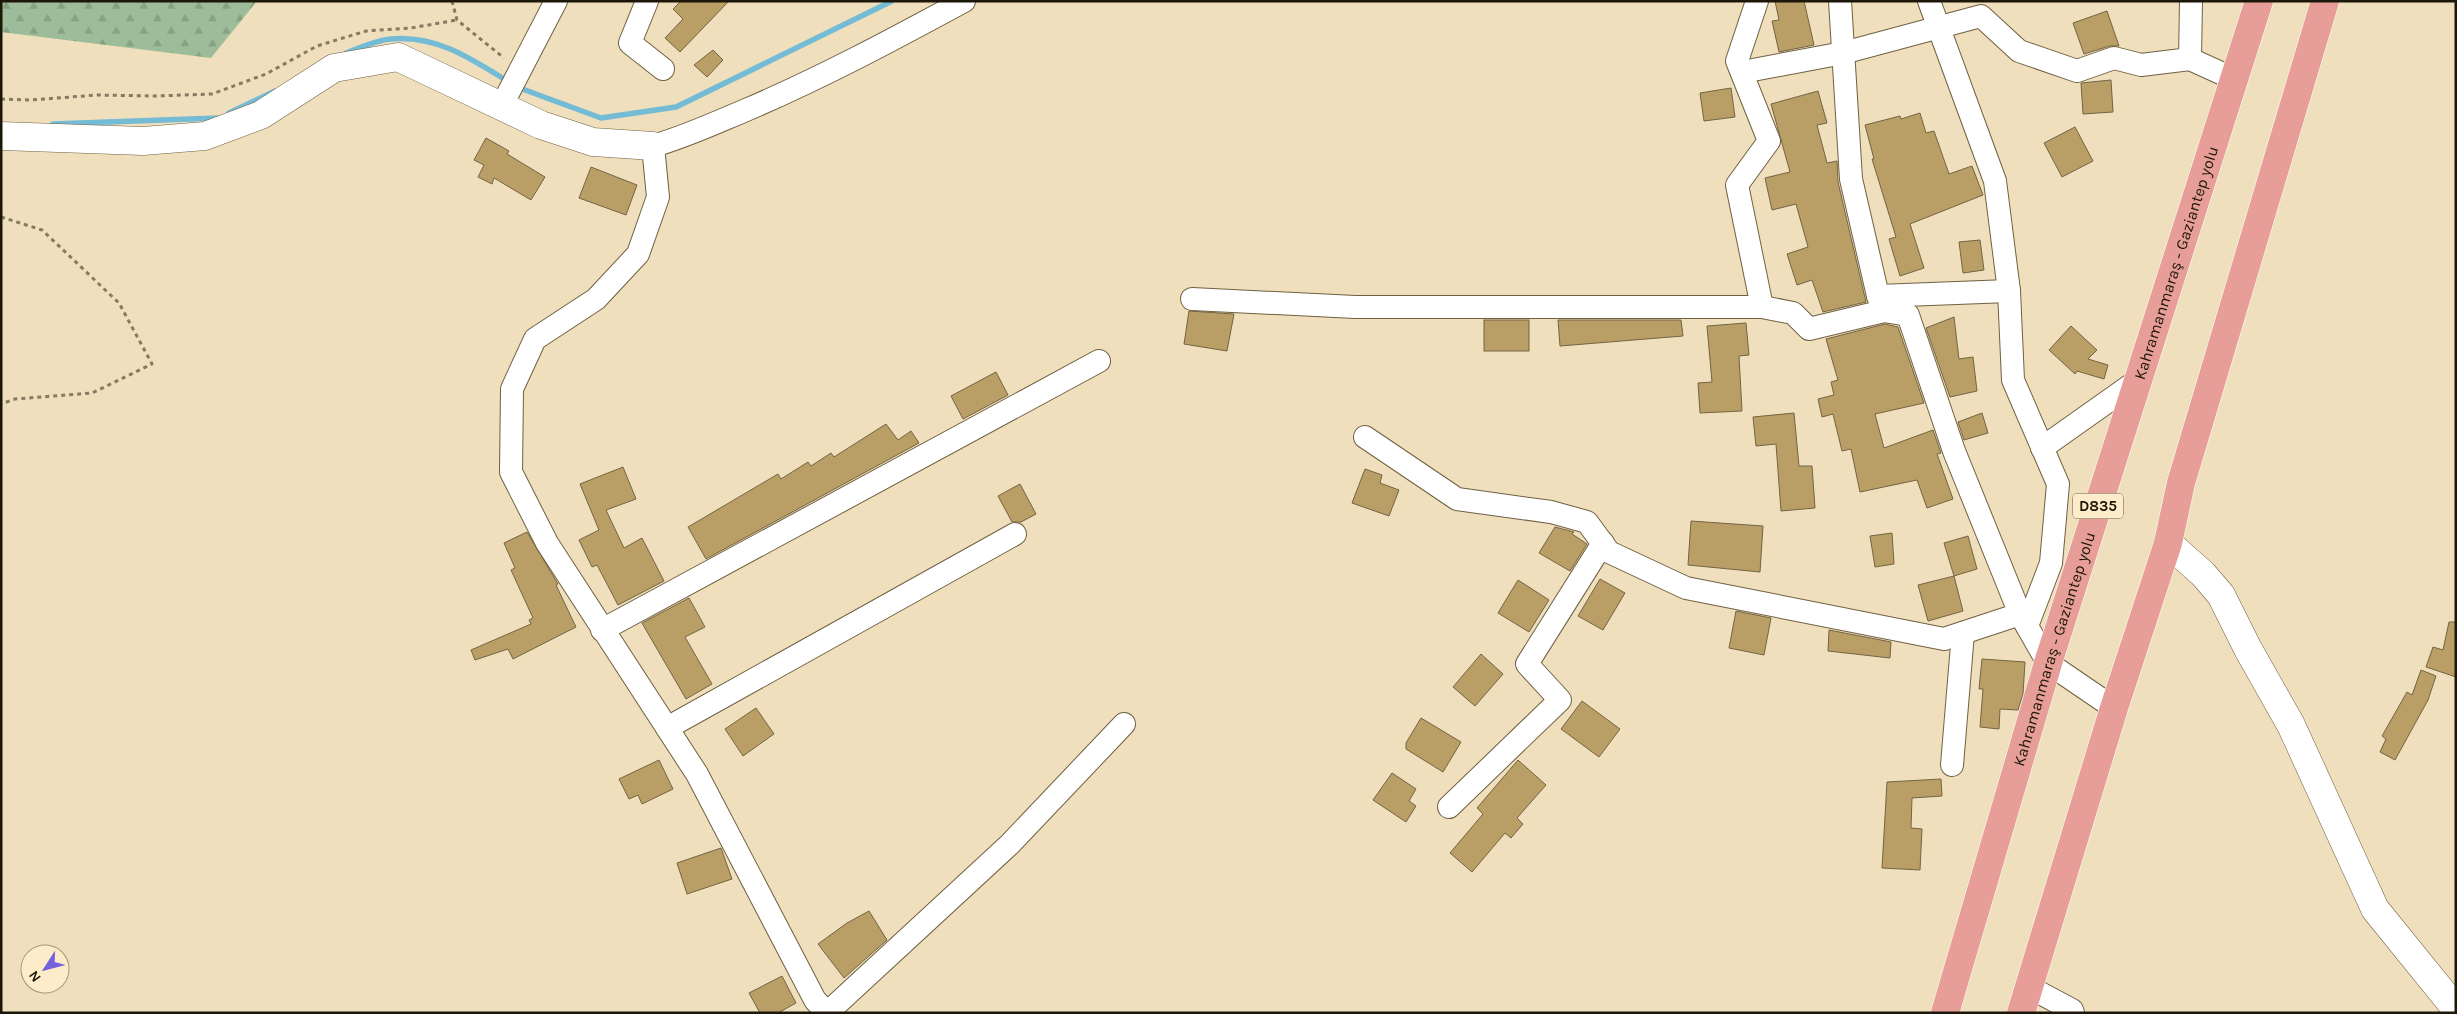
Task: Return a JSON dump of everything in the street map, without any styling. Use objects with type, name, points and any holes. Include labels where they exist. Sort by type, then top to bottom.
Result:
[{"type":"highway","name":"Kahramanmaraş - Gaziantep yolu","points":[[1945,1013],[2048,663],[2259,1]]},
{"type":"highway","points":[[2021,1013],[2114,708],[2168,543],[2184,474],[2324,1]]},
{"type":"street","points":[[502,105],[556,1]]},
{"type":"street","points":[[647,1],[630,43],[663,69]]},
{"type":"street","points":[[1,136],[143,141],[205,136],[261,115],[334,68],[398,57],[541,125],[592,142],[653,146],[681,138],[780,96],[863,56],[964,1]]},
{"type":"street","points":[[1757,1],[1737,61],[1769,141],[1737,184],[1762,307]]},
{"type":"street","points":[[1840,1],[1851,178],[1881,304]]},
{"type":"street","points":[[1929,1],[1995,181],[2009,291],[2013,380],[2058,484],[2051,564],[2023,620]]},
{"type":"street","points":[[2190,59],[2191,1]]},
{"type":"street","points":[[1742,72],[1843,53],[1981,16],[2019,51],[2077,71],[2114,58],[2141,65],[2190,59],[2234,79]]},
{"type":"street","points":[[653,146],[658,197],[638,254],[596,299],[535,339],[512,389],[511,472],[547,543],[697,774],[815,1000],[827,1013],[1010,844],[1124,724]]},
{"type":"street","points":[[1192,299],[1355,307],[1762,307],[1793,313],[1809,329],[1881,304],[2009,291]]},
{"type":"street","points":[[1881,304],[1908,315],[1954,451],[2023,620],[2048,663],[2114,708]]},
{"type":"street","points":[[602,630],[1099,360]]},
{"type":"street","points":[[2042,448],[2138,380]]},
{"type":"street","points":[[1366,437],[1457,499],[1552,512],[1587,522],[1609,552],[1686,588],[1944,639],[1963,632],[2023,620]]},
{"type":"street","points":[[667,728],[1015,534]]},
{"type":"street","points":[[1449,807],[1560,700],[1527,664],[1602,543]]},
{"type":"street","points":[[2168,543],[2203,574],[2222,595],[2248,649],[2291,725],[2375,908],[2456,1008]]},
{"type":"street","points":[[1952,765],[1963,632]]},
{"type":"street","points":[[2029,987],[2072,1010],[2072,1013]]},
{"type":"path","points":[[452,1],[457,20],[520,70]]},
{"type":"path","points":[[1,99],[31,100],[97,95],[156,96],[212,94],[266,74],[317,46],[366,31],[411,28],[457,20]]},
{"type":"path","points":[[1,217],[42,230],[118,303],[152,364],[92,393],[15,399],[1,404]]},
{"type":"green space","points":[[1,1],[257,1],[211,58],[1,32]]},
{"type":"building","points":[[681,1],[729,1],[680,52],[665,38],[683,19],[673,9]]},
{"type":"building","points":[[1775,1],[1804,1],[1814,45],[1779,52],[1772,21],[1779,20]]},
{"type":"building","points":[[2107,11],[2119,46],[2110,46],[2084,54],[2073,23]]},
{"type":"building","points":[[713,50],[723,60],[707,77],[694,65]]},
{"type":"building","points":[[2111,80],[2113,112],[2083,114],[2081,83]]},
{"type":"building","points":[[1731,88],[1735,117],[1704,121],[1700,93]]},
{"type":"building","points":[[1818,91],[1827,123],[1817,125],[1827,163],[1837,161],[1838,182],[1866,302],[1823,312],[1812,280],[1797,285],[1787,254],[1808,247],[1796,204],[1772,210],[1765,178],[1790,172],[1771,104]]},
{"type":"building","points":[[1920,113],[1926,133],[1934,131],[1949,174],[1972,166],[1983,195],[1910,224],[1924,268],[1900,276],[1889,239],[1896,237],[1872,159],[1874,159],[1865,125],[1900,116],[1901,119]]},
{"type":"building","points":[[2075,127],[2093,161],[2062,177],[2044,143]]},
{"type":"building","points":[[486,138],[509,151],[507,154],[545,177],[531,200],[494,178],[492,184],[478,177],[484,165],[474,160]]},
{"type":"building","points":[[591,167],[637,185],[626,215],[579,198]]},
{"type":"building","points":[[1980,240],[1984,270],[1963,273],[1959,242]]},
{"type":"building","points":[[1189,311],[1234,314],[1227,351],[1184,344]]},
{"type":"building","points":[[1954,317],[1959,359],[1973,357],[1977,391],[1950,397],[1926,328]]},
{"type":"building","points":[[1484,320],[1529,320],[1529,351],[1484,351]]},
{"type":"building","points":[[1558,320],[1681,320],[1683,336],[1560,346]]},
{"type":"building","points":[[1746,323],[1749,355],[1739,356],[1742,411],[1700,413],[1698,383],[1712,382],[1707,326]]},
{"type":"building","points":[[1885,324],[1898,327],[1924,403],[1875,414],[1884,448],[1933,430],[1941,453],[1937,454],[1953,499],[1927,508],[1917,480],[1860,492],[1851,449],[1842,451],[1833,414],[1822,417],[1818,399],[1834,395],[1831,382],[1838,380],[1826,339]]},
{"type":"building","points":[[2071,326],[2097,350],[2088,359],[2108,365],[2104,379],[2077,371],[2075,374],[2049,350]]},
{"type":"building","points":[[996,372],[1008,395],[963,419],[951,396]]},
{"type":"building","points":[[1794,413],[1799,466],[1812,466],[1815,508],[1781,511],[1776,444],[1756,446],[1753,417]]},
{"type":"building","points":[[1982,413],[1988,433],[1964,440],[1958,422]]},
{"type":"building","points":[[886,424],[898,440],[911,431],[919,443],[706,559],[688,527],[778,474],[781,479],[808,462],[811,466],[831,453],[834,457]]},
{"type":"building","points":[[623,467],[636,499],[606,510],[624,548],[642,538],[664,581],[618,605],[597,565],[592,567],[579,540],[599,530],[580,484]]},
{"type":"building","points":[[1365,469],[1382,475],[1380,483],[1399,490],[1389,516],[1352,503]]},
{"type":"building","points":[[1020,484],[1036,514],[1021,522],[1012,522],[998,496]]},
{"type":"building","points":[[1691,521],[1763,526],[1760,572],[1688,565]]},
{"type":"building","points":[[1555,527],[1574,532],[1572,534],[1587,544],[1570,571],[1539,553]]},
{"type":"building","points":[[527,532],[558,584],[556,585],[576,627],[513,659],[508,649],[475,660],[471,650],[531,624],[529,620],[533,618],[511,570],[515,568],[504,543]]},
{"type":"building","points":[[1892,533],[1894,564],[1875,567],[1870,536]]},
{"type":"building","points":[[1968,536],[1977,569],[1954,576],[1944,543]]},
{"type":"building","points":[[1954,576],[1963,611],[1928,621],[1918,585]]},
{"type":"building","points":[[1600,579],[1625,593],[1603,630],[1578,616]]},
{"type":"building","points":[[1518,580],[1549,600],[1529,632],[1498,613]]},
{"type":"building","points":[[689,598],[705,627],[685,637],[712,684],[686,699],[642,623]]},
{"type":"building","points":[[1736,611],[1771,618],[1764,655],[1729,648]]},
{"type":"building","points":[[2449,622],[2456,622],[2456,677],[2426,667],[2433,647],[2443,650]]},
{"type":"building","points":[[1829,630],[1891,642],[1890,658],[1828,651]]},
{"type":"building","points":[[1481,654],[1503,674],[1475,706],[1453,687]]},
{"type":"building","points":[[1982,659],[2025,662],[2023,694],[2018,710],[2000,709],[1999,729],[1980,727],[1983,689],[1979,689]]},
{"type":"building","points":[[2421,670],[2436,676],[2428,700],[2395,760],[2380,752],[2386,739],[2382,736],[2407,692],[2412,695]]},
{"type":"building","points":[[1582,701],[1620,729],[1599,757],[1561,729]]},
{"type":"building","points":[[756,708],[774,734],[743,756],[725,729]]},
{"type":"building","points":[[1421,718],[1461,742],[1443,772],[1406,749],[1406,743]]},
{"type":"building","points":[[659,760],[673,789],[642,804],[638,795],[629,799],[619,779]]},
{"type":"building","points":[[1518,760],[1546,785],[1517,818],[1523,824],[1511,838],[1505,833],[1472,872],[1450,853],[1483,814],[1477,808]]},
{"type":"building","points":[[1392,773],[1416,789],[1409,801],[1416,806],[1406,822],[1373,800]]},
{"type":"building","points":[[1941,779],[1942,796],[1912,798],[1911,828],[1922,829],[1920,870],[1882,868],[1887,782]]},
{"type":"building","points":[[721,848],[732,879],[687,894],[677,863]]},
{"type":"building","points":[[869,911],[887,940],[844,978],[818,944],[847,923]]},
{"type":"building","points":[[782,976],[796,1003],[778,1013],[760,1013],[749,993]]},
{"type":"waterway","points":[[517,87],[601,118],[676,107],[892,1]]},
{"type":"waterway","points":[[346,53],[391,39],[423,41],[439,45],[468,57],[509,82]]},
{"type":"waterway","points":[[229,113],[275,91]]},
{"type":"waterway","points":[[53,124],[218,118]]}]
